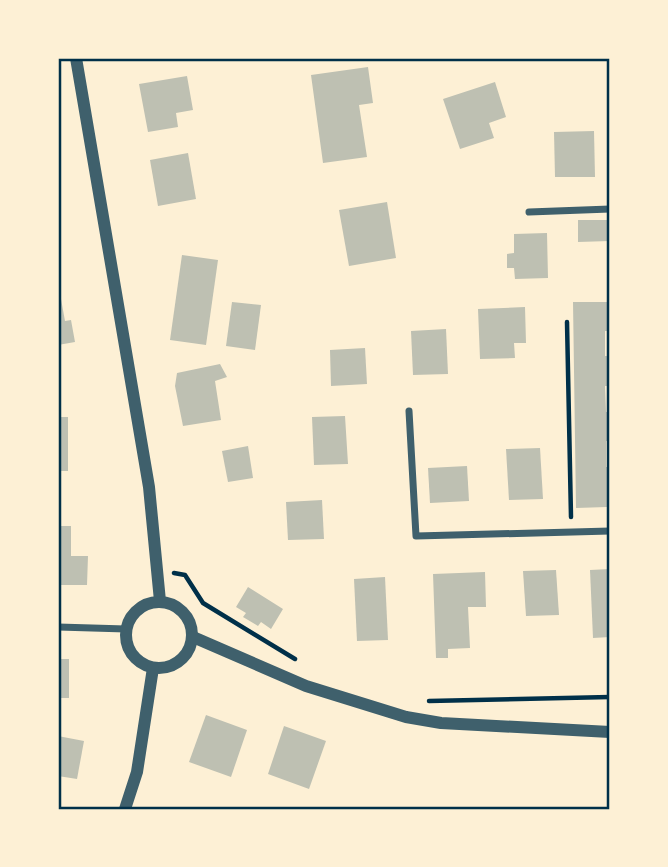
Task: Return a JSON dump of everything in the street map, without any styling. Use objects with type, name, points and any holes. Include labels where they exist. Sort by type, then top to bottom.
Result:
[{"type":"street","points":[[76,58],[149,487],[160,601]]},
{"type":"street","points":[[529,212],[610,209]]},
{"type":"street","points":[[409,411],[416,536],[610,531]]},
{"type":"street","points":[[160,601],[180,609],[188,619],[192,637],[189,650],[180,661],[169,667],[153,668],[140,663],[131,654],[126,642],[126,629],[130,617],[137,610],[148,603],[160,601]]},
{"type":"street","points":[[58,627],[126,629]]},
{"type":"street","points":[[192,637],[306,686],[407,717],[441,723],[610,732]]},
{"type":"street","points":[[125,809],[137,772],[153,668]]},
{"type":"path","points":[[567,322],[572,532]]},
{"type":"path","points":[[157,569],[185,575],[203,603],[300,662]]},
{"type":"path","points":[[426,701],[610,697]]},
{"type":"building","points":[[368,67],[373,103],[359,105],[367,157],[323,163],[311,75]]},
{"type":"building","points":[[187,76],[193,110],[176,113],[178,127],[148,132],[139,84]]},
{"type":"building","points":[[495,82],[506,117],[489,123],[494,138],[460,149],[443,99]]},
{"type":"building","points":[[594,131],[595,177],[555,177],[554,132]]},
{"type":"building","points":[[188,153],[196,199],[158,206],[150,160]]},
{"type":"building","points":[[387,202],[396,258],[349,266],[339,210]]},
{"type":"building","points":[[578,220],[610,220],[610,241],[578,242]]},
{"type":"building","points":[[547,233],[548,278],[515,279],[514,268],[507,268],[507,254],[514,253],[514,234]]},
{"type":"building","points":[[182,255],[218,260],[206,345],[170,340]]},
{"type":"building","points":[[58,288],[65,321],[71,320],[75,342],[58,345]]},
{"type":"building","points":[[232,302],[261,305],[255,350],[226,346]]},
{"type":"building","points":[[573,302],[610,302],[610,331],[605,331],[605,356],[610,356],[610,386],[605,386],[606,412],[610,412],[610,441],[606,441],[606,467],[610,467],[610,496],[607,496],[607,507],[576,508]]},
{"type":"building","points":[[525,307],[526,343],[514,343],[515,358],[480,359],[478,309]]},
{"type":"building","points":[[446,329],[448,374],[413,375],[411,331]]},
{"type":"building","points":[[365,348],[367,384],[331,386],[330,350]]},
{"type":"building","points":[[220,364],[227,377],[215,381],[221,420],[183,426],[175,386],[177,373]]},
{"type":"building","points":[[345,416],[348,464],[314,465],[312,417]]},
{"type":"building","points":[[58,417],[68,417],[68,471],[58,471]]},
{"type":"building","points":[[248,446],[253,478],[228,482],[222,451]]},
{"type":"building","points":[[540,448],[543,499],[509,500],[506,449]]},
{"type":"building","points":[[467,466],[469,501],[430,503],[428,468]]},
{"type":"building","points":[[322,500],[324,539],[288,540],[286,502]]},
{"type":"building","points":[[58,526],[71,526],[71,556],[88,556],[87,585],[58,585]]},
{"type":"building","points":[[610,569],[610,637],[593,638],[590,570]]},
{"type":"building","points":[[556,570],[559,615],[526,616],[523,571]]},
{"type":"building","points":[[485,572],[486,607],[468,607],[470,648],[448,649],[448,658],[436,658],[433,574]]},
{"type":"building","points":[[385,577],[388,640],[357,641],[354,579]]},
{"type":"building","points":[[248,587],[283,609],[271,629],[261,622],[258,626],[243,617],[246,613],[236,607]]},
{"type":"building","points":[[58,659],[69,659],[69,698],[58,698]]},
{"type":"building","points":[[206,715],[247,730],[231,777],[189,762]]},
{"type":"building","points":[[284,726],[326,741],[309,789],[268,774]]},
{"type":"building","points":[[58,736],[84,741],[77,779],[58,776]]}]
